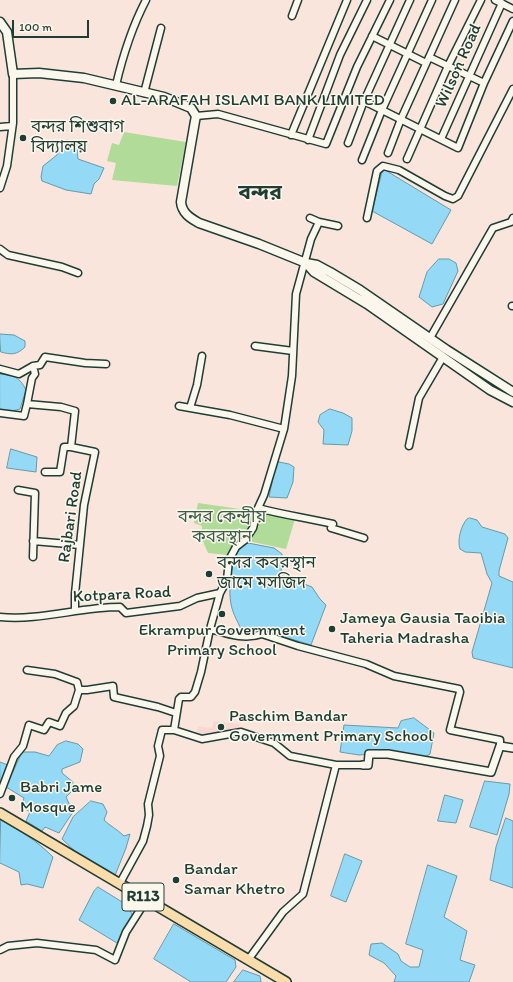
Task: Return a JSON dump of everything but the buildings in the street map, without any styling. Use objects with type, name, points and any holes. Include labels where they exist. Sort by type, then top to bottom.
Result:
[{"type":"main road","points":[[0,22],[7,32],[13,74],[39,73],[84,78],[180,102],[191,108],[196,116],[182,190],[182,208],[186,214],[199,223],[317,266],[360,290],[513,392]]},
{"type":"main road","points":[[306,263],[318,275],[367,304],[490,390],[513,402]]},
{"type":"main road","points":[[469,375],[474,367]]},
{"type":"main road","name":"R113","points":[[0,813],[286,982]]},
{"type":"street","points":[[116,85],[135,21],[146,0]]},
{"type":"street","points":[[292,16],[298,0]]},
{"type":"street","points":[[291,135],[347,0]]},
{"type":"street","points":[[308,140],[340,55],[367,0]]},
{"type":"street","points":[[196,116],[218,114],[326,144],[372,36],[390,0]]},
{"type":"street","points":[[348,143],[364,101],[410,0]]},
{"type":"street","points":[[362,160],[382,110],[432,0]]},
{"type":"street","points":[[388,153],[401,119],[455,0]]},
{"type":"street","points":[[407,159],[448,66],[481,0]]},
{"type":"street","points":[[495,0],[513,9]]},
{"type":"street","name":"Wilson Road","points":[[441,139],[502,4]]},
{"type":"street","points":[[364,101],[458,148],[484,83],[513,22]]},
{"type":"street","points":[[144,93],[160,28]]},
{"type":"street","points":[[372,36],[426,63]]},
{"type":"street","points":[[429,56],[484,83]]},
{"type":"street","points":[[0,188],[5,178],[10,149],[13,74]]},
{"type":"street","points":[[367,218],[377,172],[384,166],[399,170],[445,196],[453,199],[458,196],[513,90]]},
{"type":"street","points":[[0,127],[12,126]]},
{"type":"street","points":[[310,218],[319,222],[338,226]]},
{"type":"street","points":[[430,338],[493,228],[511,222],[513,218]]},
{"type":"street","points":[[174,730],[179,699],[181,697],[191,696],[195,692],[205,659],[210,629],[220,593],[227,580],[229,560],[236,547],[245,540],[253,528],[258,508],[264,495],[284,429],[292,376],[296,294],[306,263],[311,239],[319,222]]},
{"type":"street","points":[[0,249],[8,256],[62,267],[78,273]]},
{"type":"street","points":[[255,346],[293,351]]},
{"type":"street","points":[[190,408],[197,385],[202,356]]},
{"type":"street","points":[[0,369],[20,374],[33,366],[40,365],[45,357],[85,364],[106,364]]},
{"type":"street","points":[[409,446],[420,398],[443,357]]},
{"type":"street","points":[[0,413],[24,416],[32,378],[35,374],[33,366]]},
{"type":"street","points":[[27,404],[61,408],[74,412],[71,447],[64,447],[60,472],[45,472]]},
{"type":"street","points":[[179,406],[215,412],[284,429]]},
{"type":"street","name":"Rajbari Road","points":[[71,447],[95,452],[84,505],[75,610]]},
{"type":"street","points":[[18,490],[35,493],[33,557]]},
{"type":"street","points":[[258,508],[290,516],[314,519],[334,524],[331,528],[364,538]]},
{"type":"street","points":[[33,541],[80,545]]},
{"type":"street","name":"Kotpara Road","points":[[0,617],[55,615],[75,610],[120,607],[126,612],[146,611],[180,606],[197,598],[220,593]]},
{"type":"street","points":[[120,883],[143,841],[147,826],[150,794],[160,756],[158,746],[162,730],[174,730],[202,739],[242,732],[274,743],[290,756],[336,764],[368,765],[369,754],[388,754],[491,772],[500,746],[500,740],[450,730],[460,692],[459,689],[394,676],[366,664],[298,646],[262,634],[257,636],[240,637],[210,629]]},
{"type":"street","points":[[0,794],[14,757],[23,746],[29,725],[44,730],[49,722],[60,726],[66,713],[74,706],[79,690],[76,682],[74,681],[55,674],[27,670]]},
{"type":"street","points":[[79,690],[113,686],[114,697],[158,707],[176,713]]},
{"type":"street","points":[[500,746],[513,748]]},
{"type":"street","points":[[248,960],[283,912],[303,894],[336,764]]},
{"type":"street","points":[[0,950],[8,946],[36,943],[96,950],[115,960],[126,932],[147,899]]},
{"type":"shaded area","points":[[214,721],[239,724],[239,729],[196,737],[198,726],[212,728]]},
{"type":"green space","points":[[124,132],[186,142],[177,186],[112,180],[116,163],[107,161],[112,143],[119,145]]},
{"type":"green space","name":"বন্দর কেন্দ্রীয় কবরস্থান","points":[[198,503],[254,511],[250,529],[233,545],[227,555],[208,553],[201,537],[202,526],[194,523]]},
{"type":"green space","points":[[261,510],[295,519],[286,549],[248,541]]},
{"type":"water","points":[[68,140],[76,143],[78,147],[78,159],[104,168],[99,179],[94,184],[91,194],[66,190],[42,181],[41,177],[43,166],[57,155],[62,142]]},
{"type":"water","points":[[385,170],[451,210],[432,244],[372,211],[382,172]]},
{"type":"water","points":[[439,259],[449,259],[456,263],[458,271],[443,304],[432,307],[419,297],[427,272]]},
{"type":"water","points":[[0,334],[14,335],[25,341],[25,347],[14,354],[1,352]]},
{"type":"water","points":[[0,374],[9,375],[19,379],[24,386],[26,390],[20,409],[8,412],[0,411]]},
{"type":"water","points":[[330,409],[343,413],[352,418],[352,431],[348,445],[323,444],[324,430],[318,422],[320,415]]},
{"type":"water","points":[[11,449],[37,457],[36,472],[7,468]]},
{"type":"water","points":[[279,462],[289,464],[294,467],[293,482],[287,498],[269,497],[276,463]]},
{"type":"water","points":[[470,518],[477,520],[482,527],[505,534],[508,538],[499,576],[513,582],[513,668],[473,658],[472,652],[492,583],[487,574],[481,553],[465,552],[460,549],[459,538],[461,529],[467,519]]},
{"type":"water","points":[[248,543],[274,548],[282,554],[281,575],[312,587],[326,605],[311,645],[265,631],[243,633],[232,608],[230,598],[230,580],[237,552],[242,546]]},
{"type":"water","points":[[414,718],[434,733],[430,754],[420,761],[384,753],[359,755],[340,752],[344,725],[398,728],[401,721]]},
{"type":"water","points":[[66,741],[78,744],[83,749],[80,762],[62,769],[62,773],[73,782],[72,791],[66,797],[73,812],[59,833],[45,827],[42,831],[26,821],[30,812],[21,806],[24,798],[6,787],[22,752],[35,752],[49,756],[57,745]]},
{"type":"water","points":[[0,762],[8,765],[0,786]]},
{"type":"water","points":[[485,781],[510,784],[509,794],[497,835],[470,827]]},
{"type":"water","points":[[445,795],[463,800],[456,823],[438,821]]},
{"type":"water","points":[[91,801],[103,804],[107,812],[104,820],[106,822],[124,836],[130,834],[114,878],[79,855],[62,839],[73,817]]},
{"type":"water","points":[[506,818],[513,821],[513,888],[490,880],[496,847]]},
{"type":"water","points":[[1,820],[41,846],[53,857],[43,888],[27,884],[21,885],[19,872],[0,863]]},
{"type":"water","points":[[345,854],[362,861],[346,902],[331,896]]},
{"type":"water","points":[[428,865],[457,876],[444,917],[467,931],[460,960],[475,965],[469,982],[394,982],[396,976],[384,963],[369,955],[371,944],[382,943],[398,954],[401,961],[410,967],[419,967],[423,950],[406,944]]},
{"type":"water","points":[[98,887],[127,905],[133,916],[117,943],[79,920],[94,891]]},
{"type":"water","points":[[174,924],[235,960],[236,967],[226,982],[191,982],[154,959]]},
{"type":"water","points":[[243,970],[260,976],[261,982],[234,982]]},
{"type":"place","name":"AL-ARAFAH ISLAMI BANK LIMITED","points":[[113,101]]},
{"type":"place","name":"বন্দর শিশুবাগ বিদ্যালয়","points":[[23,138]]},
{"type":"place","name":"বন্দর কবরস্থান জামে মসজিদ","points":[[209,574]]},
{"type":"place","name":"Ekrampur Government Primary School","points":[[222,614]]},
{"type":"place","name":"Jameya Gausia Taoibia Taheria Madrasha","points":[[332,629]]},
{"type":"place","name":"Paschim Bandar Government Primary School","points":[[221,727]]},
{"type":"place","name":"Babri Jame Mosque","points":[[12,798]]},
{"type":"place","name":"Bandar Samar Khetro","points":[[176,880]]},
{"type":"district","name":"বন্দর","points":[[260,194]]}]
